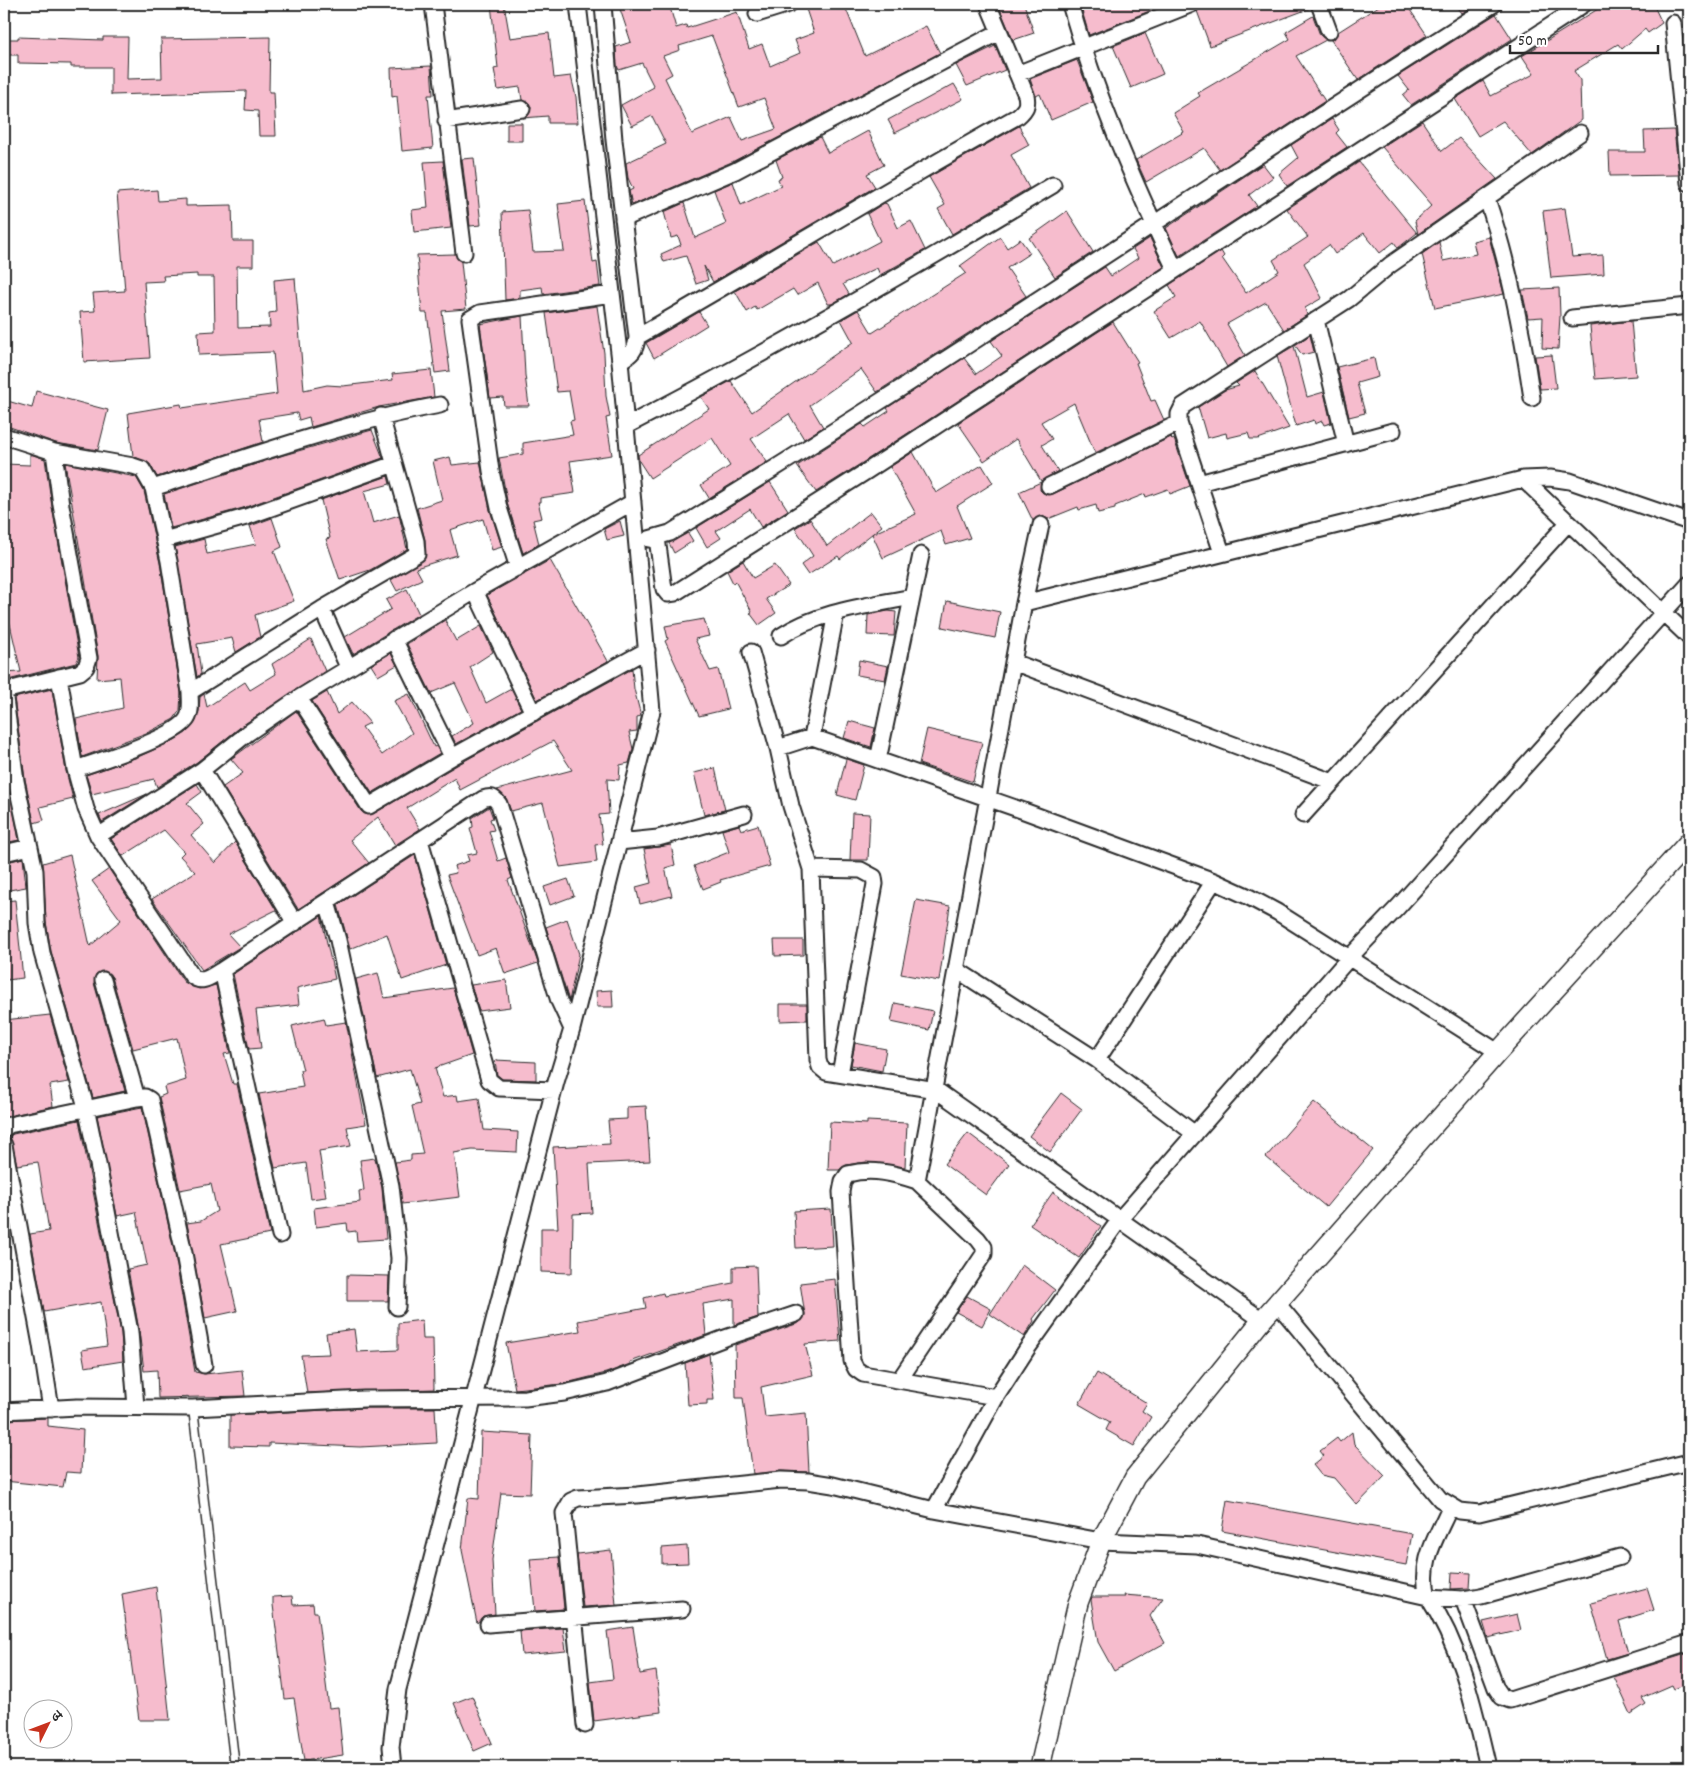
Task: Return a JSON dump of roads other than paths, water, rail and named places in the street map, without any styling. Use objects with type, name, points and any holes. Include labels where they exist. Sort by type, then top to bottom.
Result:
[{"type":"street","points":[[433,4],[446,122],[464,253]]},
{"type":"street","points":[[393,1767],[391,1747],[398,1689],[554,1090],[572,1029],[652,711],[620,361],[578,4]]},
{"type":"street","points":[[603,4],[614,140],[637,337],[636,347],[632,355],[620,361]]},
{"type":"street","points":[[757,14],[789,4]]},
{"type":"street","points":[[637,337],[1018,116],[1025,109],[1027,103],[988,4]]},
{"type":"street","points":[[1070,4],[1082,47],[1128,166],[1176,269]]},
{"type":"street","points":[[1017,74],[1192,4]]},
{"type":"street","points":[[1319,4],[1329,32]]},
{"type":"street","points":[[637,541],[657,538],[670,533],[847,424],[1153,223],[1494,4]]},
{"type":"street","points":[[657,538],[664,590],[668,594],[675,593],[787,523],[1176,269],[1559,10],[1584,4]]},
{"type":"street","points":[[1673,23],[1689,183]]},
{"type":"street","points":[[623,219],[735,171],[1000,32]]},
{"type":"street","points":[[446,122],[522,109]]},
{"type":"street","points":[[1222,553],[1179,423],[1183,406],[1349,299],[1390,265],[1580,133]]},
{"type":"street","points":[[626,426],[731,372],[941,253],[1053,185]]},
{"type":"street","points":[[1487,199],[1504,251],[1524,344],[1532,398]]},
{"type":"street","points":[[518,568],[499,508],[491,471],[470,319],[480,313],[612,294]]},
{"type":"street","points":[[1572,318],[1689,306]]},
{"type":"street","points":[[1316,320],[1346,444]]},
{"type":"street","points":[[153,488],[381,416],[440,405]]},
{"type":"street","points":[[190,692],[322,609],[417,554],[416,541],[381,416]]},
{"type":"street","points":[[1049,486],[1179,423]]},
{"type":"street","points":[[1199,483],[1393,431]]},
{"type":"street","points":[[4,436],[54,452],[142,469],[153,488],[164,540],[190,692],[190,712],[187,720],[178,727],[140,746],[74,769]]},
{"type":"street","points":[[54,452],[61,505],[89,658],[86,667],[80,672],[4,691],[16,781],[34,871],[37,923],[42,953],[86,1107],[130,1332],[136,1407]]},
{"type":"street","points":[[164,540],[254,514],[394,464]]},
{"type":"street","points":[[1523,478],[1689,636]]},
{"type":"street","points":[[1024,603],[1523,478],[1550,478],[1570,481],[1689,522]]},
{"type":"street","points":[[98,836],[202,770],[248,733],[298,698],[475,591],[633,502]]},
{"type":"street","points":[[1303,815],[1568,522]]},
{"type":"street","points":[[917,1181],[936,1090],[1024,603],[1041,525]]},
{"type":"street","points":[[878,760],[921,555]]},
{"type":"street","points":[[934,1510],[996,1397],[1027,1349],[1120,1219],[1349,958],[1398,907],[1689,584]]},
{"type":"street","points":[[475,591],[533,713]]},
{"type":"street","points":[[781,636],[795,627],[836,613],[912,597]]},
{"type":"street","points":[[322,609],[348,667]]},
{"type":"street","points":[[812,737],[836,613]]},
{"type":"street","points":[[394,639],[452,757]]},
{"type":"street","points":[[298,698],[369,806],[452,757],[647,650]]},
{"type":"street","points":[[751,652],[778,748],[790,806],[811,869],[818,1060],[820,1067],[826,1072],[936,1090],[1262,1320]]},
{"type":"street","points":[[1014,662],[1333,782]]},
{"type":"street","points":[[59,678],[74,769],[86,809],[98,836],[196,980],[203,981],[222,970],[483,798],[495,798],[499,804],[523,877],[559,1001],[572,1029]]},
{"type":"street","points":[[778,748],[812,737],[1214,881],[1277,912],[1498,1052]]},
{"type":"street","points":[[202,770],[295,923]]},
{"type":"street","points":[[619,842],[658,838],[744,814]]},
{"type":"street","points":[[420,840],[489,1080],[499,1088],[554,1090]]},
{"type":"street","points":[[1040,1767],[1078,1603],[1100,1541],[1135,1477],[1262,1320],[1498,1052],[1689,842]]},
{"type":"street","points":[[4,853],[30,847]]},
{"type":"street","points":[[811,869],[861,870],[874,877],[875,884],[840,1074]]},
{"type":"street","points":[[1097,1060],[1214,881]]},
{"type":"street","points":[[327,902],[338,940],[391,1186],[399,1249],[397,1307]]},
{"type":"street","points":[[222,970],[280,1235]]},
{"type":"street","points":[[957,970],[1097,1060],[1195,1134]]},
{"type":"street","points":[[103,980],[137,1098]]},
{"type":"street","points":[[4,1129],[9,1125],[86,1107],[145,1097],[150,1100],[184,1254],[204,1365]]},
{"type":"street","points":[[4,1145],[51,1409]]},
{"type":"street","points":[[900,1379],[984,1254],[984,1247],[917,1181],[898,1174],[857,1172],[848,1174],[843,1181],[841,1192],[852,1361],[856,1369],[863,1374],[996,1397]]},
{"type":"street","points":[[1277,1303],[1440,1499],[1450,1507],[1460,1511],[1479,1513],[1689,1462]]},
{"type":"street","points":[[4,1411],[136,1407],[193,1408],[364,1399],[525,1398],[564,1393],[606,1384],[742,1332],[796,1314]]},
{"type":"street","points":[[585,1725],[564,1513],[571,1501],[578,1498],[637,1495],[781,1480],[808,1481],[833,1485],[934,1510],[1100,1541],[1197,1546],[1428,1597],[1463,1599],[1620,1558]]},
{"type":"street","points":[[1450,1507],[1425,1565],[1424,1580],[1428,1597],[1443,1619],[1468,1682],[1488,1767]]},
{"type":"street","points":[[1463,1599],[1496,1688],[1502,1697],[1510,1700],[1689,1643]]},
{"type":"street","points":[[488,1624],[682,1609]]},
{"type":"lane","points":[[193,1408],[236,1767]]}]
